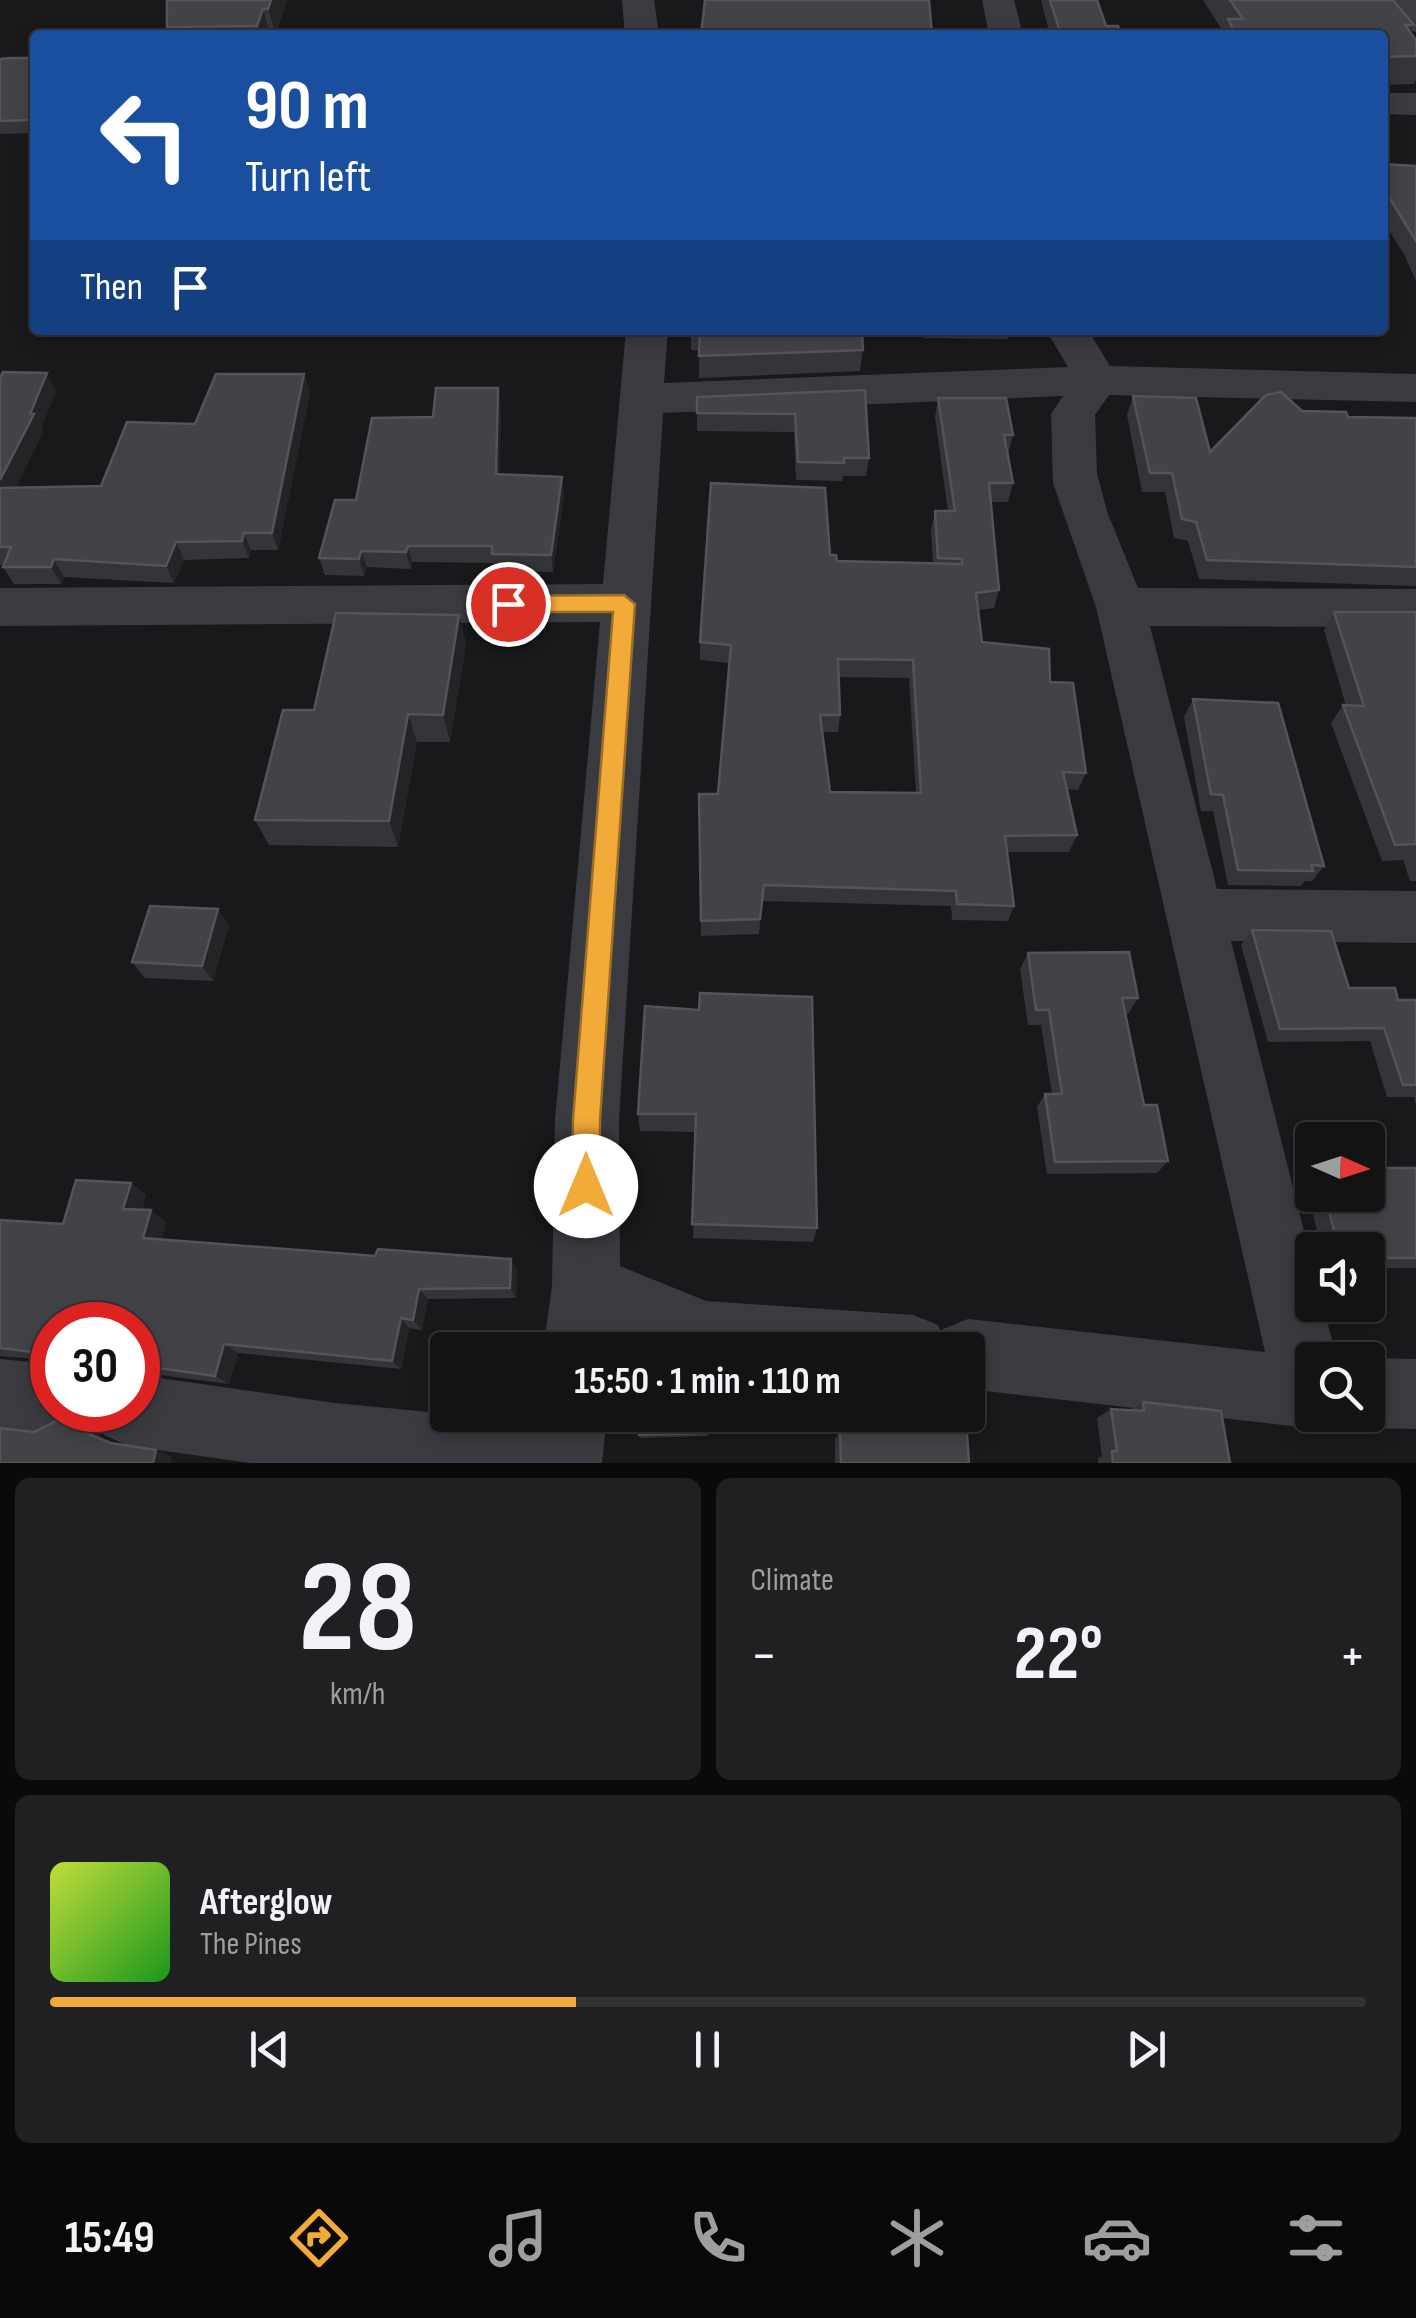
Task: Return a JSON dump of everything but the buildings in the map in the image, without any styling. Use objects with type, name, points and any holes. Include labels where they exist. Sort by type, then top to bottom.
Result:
[{"type":"street","points":[[638,0],[641,30]]},
{"type":"street","points":[[998,0],[1005,30]]},
{"type":"street","points":[[1404,0],[1416,22]]},
{"type":"street","points":[[1388,103],[1416,104]]},
{"type":"street","points":[[647,335],[587,1120],[582,1318],[678,1332]]},
{"type":"street","points":[[1070,335],[1096,380]]},
{"type":"street","points":[[641,399],[1096,380],[1416,388]]},
{"type":"street","points":[[1096,380],[1073,414],[1078,435],[1072,456],[1076,486],[1121,607],[1192,915],[1315,1342]]},
{"type":"street","points":[[0,607],[624,604]]},
{"type":"street","points":[[1121,607],[1416,608]]},
{"type":"street","points":[[1192,915],[1416,918]]},
{"type":"street","points":[[985,1356],[1295,1389]]},
{"type":"street","points":[[0,1394],[30,1397]]},
{"type":"street","points":[[1385,1394],[1416,1394]]},
{"type":"street","points":[[160,1414],[334,1439],[568,1446]]},
{"type":"route","points":[[508,604],[624,604],[587,1120],[586,1186]]}]
